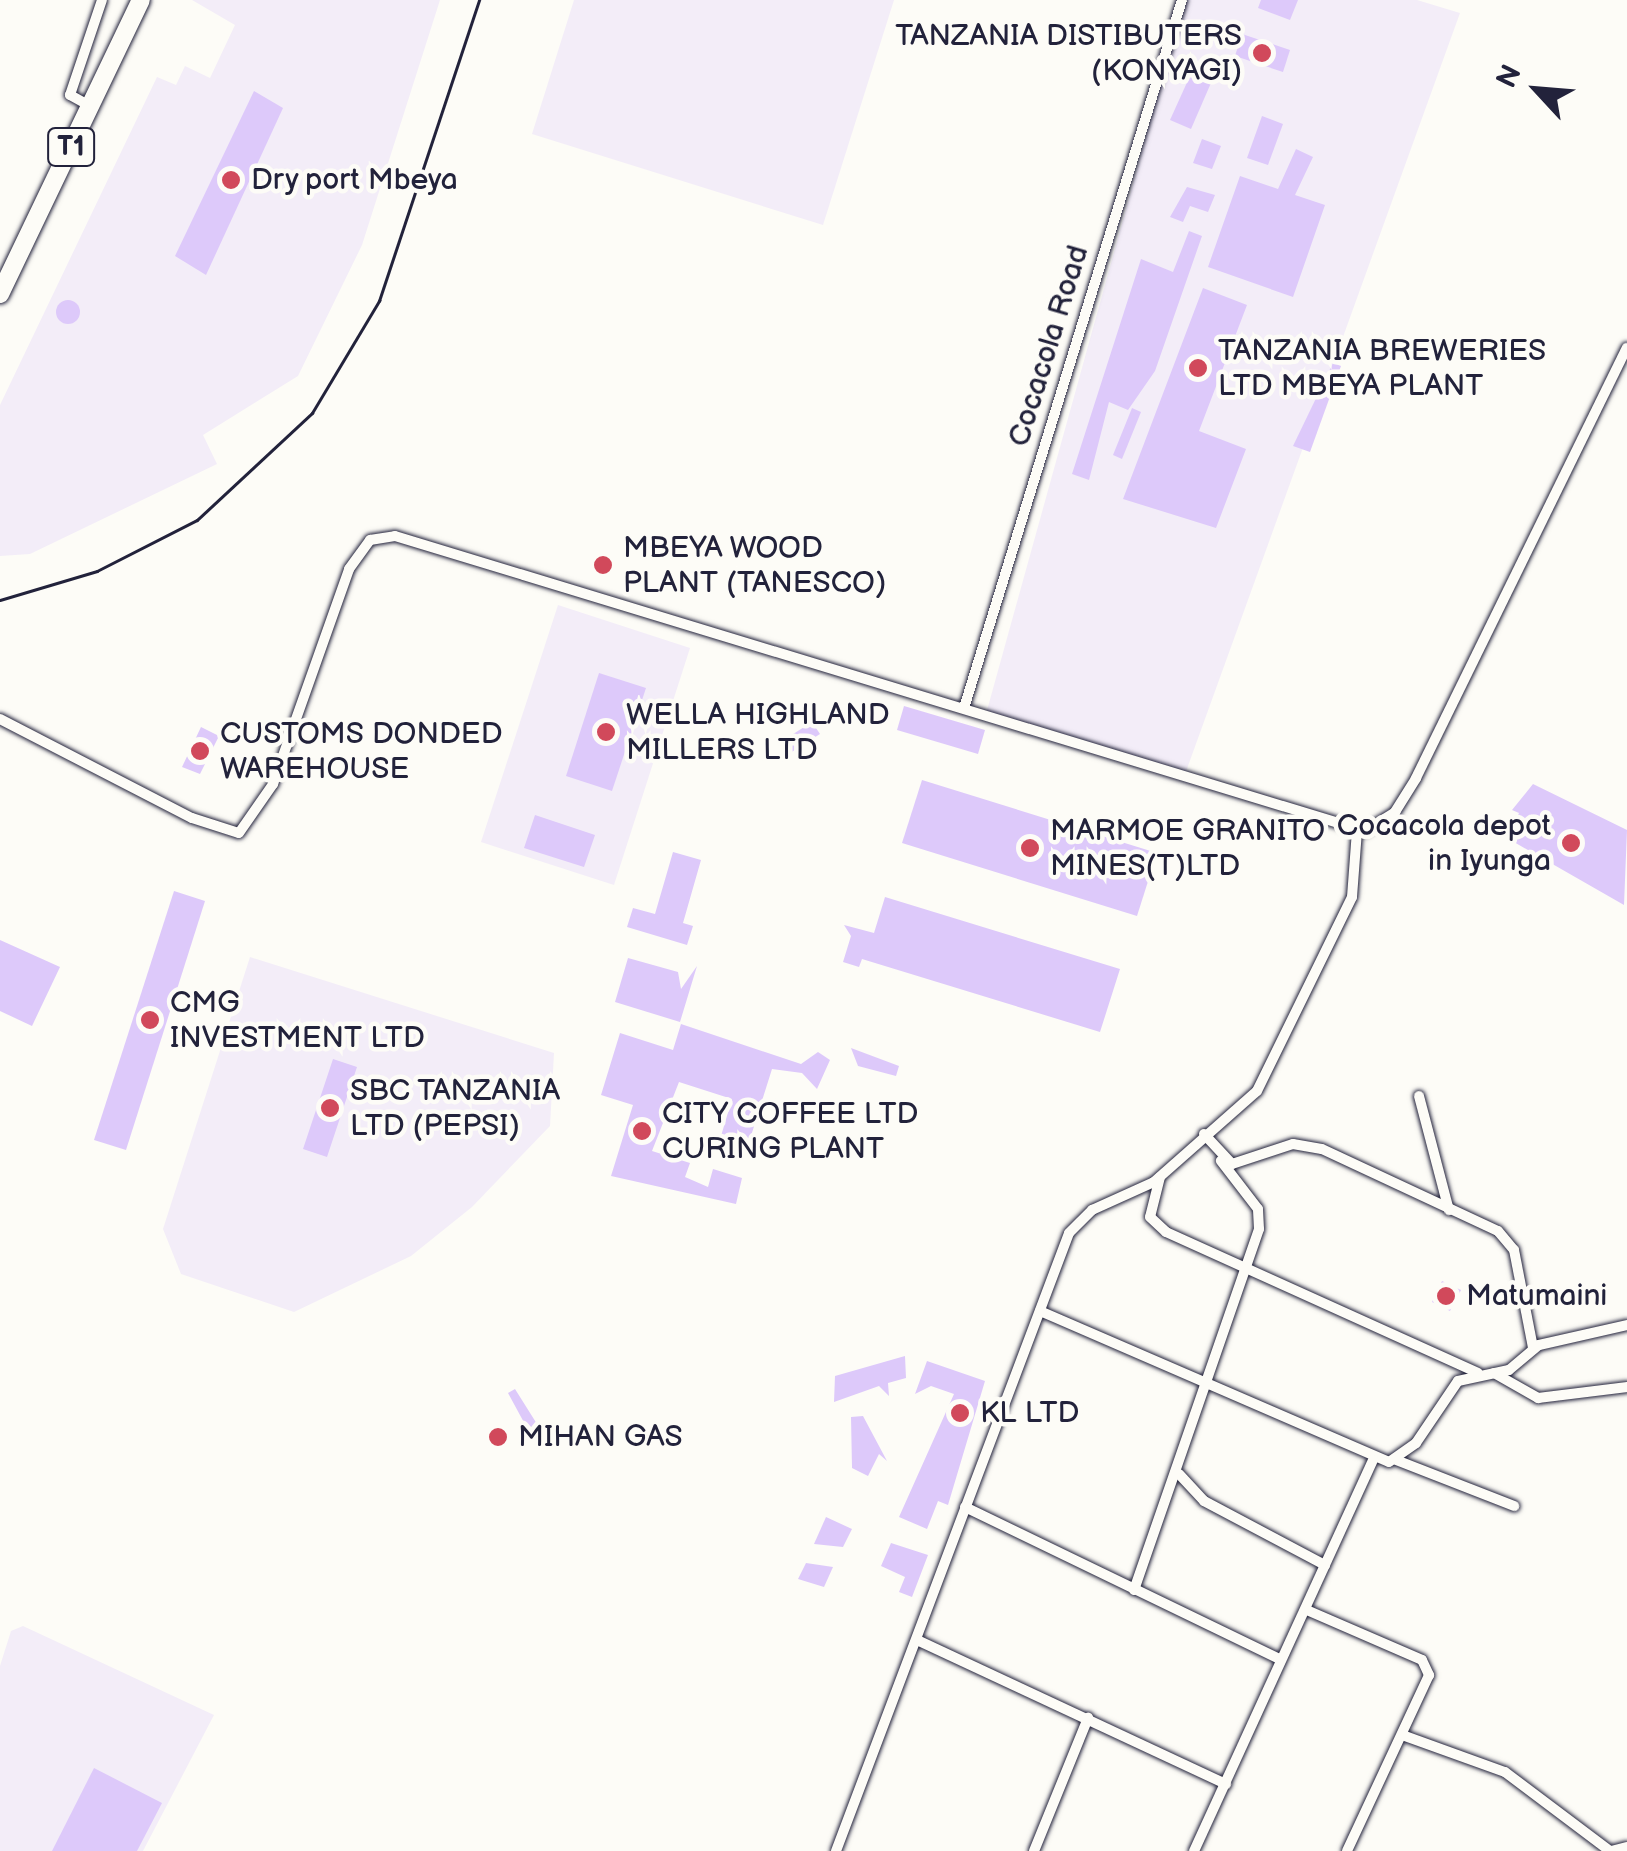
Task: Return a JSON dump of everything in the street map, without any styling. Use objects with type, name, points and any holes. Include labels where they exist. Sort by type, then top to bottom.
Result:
[{"type":"highway","name":"T1","points":[[3,281],[141,0]]},
{"type":"street","points":[[90,106],[70,95],[102,0]]},
{"type":"street","name":"Cocacola Road","points":[[964,708],[1182,0]]},
{"type":"street","points":[[0,720],[192,818],[240,833],[273,784],[349,569],[370,540],[386,536],[964,708],[1357,831],[1384,823],[1406,797],[1627,348]]},
{"type":"street","points":[[836,1851],[1077,1220],[1161,1174],[1204,1134],[1238,1112],[1266,1075],[1352,897],[1357,831]]},
{"type":"street","points":[[1419,1096],[1448,1210]]},
{"type":"street","points":[[1134,1590],[1179,1474],[1204,1376],[1246,1268],[1260,1214],[1204,1134]]},
{"type":"street","points":[[1221,1161],[1310,1146],[1512,1244],[1533,1348]]},
{"type":"street","points":[[1161,1174],[1153,1222],[1479,1373]]},
{"type":"street","points":[[1040,1311],[1204,1376],[1373,1460],[1396,1460],[1514,1506]]},
{"type":"street","points":[[1396,1460],[1452,1386],[1479,1373],[1494,1372],[1533,1348],[1627,1325]]},
{"type":"street","points":[[1494,1372],[1538,1398],[1627,1387]]},
{"type":"street","points":[[1194,1851],[1280,1660],[1309,1611],[1325,1565],[1373,1460]]},
{"type":"street","points":[[1179,1474],[1204,1501],[1325,1565]]},
{"type":"street","points":[[965,1506],[1280,1660]]},
{"type":"street","points":[[1309,1611],[1427,1666],[1402,1735],[1348,1849],[1364,1851]]},
{"type":"street","points":[[917,1640],[1226,1784]]},
{"type":"street","points":[[1034,1851],[1088,1718]]},
{"type":"street","points":[[1402,1735],[1505,1772],[1608,1850]]},
{"type":"street","points":[[1590,1851],[1627,1847]]},
{"type":"shaded area","points":[[192,0],[440,0],[362,245],[298,376],[203,435],[217,464],[30,554],[0,556],[0,405],[157,77],[176,85],[185,66],[210,78],[235,25]]},
{"type":"shaded area","points":[[574,0],[894,0],[823,225],[532,134]]},
{"type":"shaded area","points":[[1184,0],[1417,0],[1460,13],[1184,777],[986,714]]},
{"type":"shaded area","points":[[558,605],[690,648],[614,885],[481,842]]},
{"type":"shaded area","points":[[250,957],[554,1053],[550,1126],[472,1207],[411,1256],[294,1312],[181,1274],[163,1229]]},
{"type":"shaded area","points":[[23,1626],[214,1715],[143,1851],[0,1851],[0,1666],[11,1631]]},
{"type":"building","name":"TANZANIA DISTIBUTERS (KONYAGI)","points":[[1261,0],[1298,0],[1290,20],[1258,8]]},
{"type":"building","name":"TANZANIA DISTIBUTERS (KONYAGI)","points":[[1242,34],[1290,50],[1283,72],[1235,56]]},
{"type":"building","points":[[1194,67],[1214,76],[1191,129],[1170,120]]},
{"type":"building","name":"Dry port Mbeya","points":[[254,91],[283,108],[206,275],[175,256]]},
{"type":"building","points":[[1262,116],[1283,124],[1268,165],[1247,158]]},
{"type":"building","points":[[1202,139],[1221,146],[1212,169],[1193,163]]},
{"type":"building","points":[[1296,149],[1313,157],[1295,195],[1325,205],[1293,297],[1208,267],[1240,176],[1278,189]]},
{"type":"building","points":[[1187,187],[1215,195],[1208,212],[1190,206],[1183,222],[1170,217]]},
{"type":"building","points":[[1189,231],[1202,236],[1155,371],[1128,410],[1109,402],[1089,480],[1072,474],[1141,259],[1173,272]]},
{"type":"building","name":"TANZANIA BREWERIES LTD MBEYA PLANT","points":[[1203,288],[1247,305],[1199,431],[1246,449],[1216,528],[1123,499]]},
{"type":"building","points":[[68,300],[80,312],[68,324],[56,312]]},
{"type":"building","points":[[1333,363],[1341,366],[1310,452],[1293,446]]},
{"type":"building","name":"TANZANIA BREWERIES LTD MBEYA PLANT","points":[[1132,408],[1141,412],[1122,459],[1113,455]]},
{"type":"building","name":"WELLA HIGHLAND MILLERS LTD","points":[[599,673],[646,688],[612,791],[566,776]]},
{"type":"building","points":[[904,706],[985,730],[978,754],[897,730]]},
{"type":"building","points":[[812,722],[820,734],[787,755],[779,743]]},
{"type":"building","name":"CUSTOMS DONDED WAREHOUSE","points":[[201,727],[219,736],[200,774],[182,767]]},
{"type":"building","name":"MARMOE GRANITO MINES(T)LTD","points":[[922,780],[1157,853],[1137,916],[902,843]]},
{"type":"building","name":"Cocacola depot in Iyunga","points":[[1533,784],[1627,830],[1624,905],[1507,838],[1519,813],[1512,810]]},
{"type":"building","name":"WELLA HIGHLAND MILLERS LTD","points":[[535,815],[595,835],[584,867],[524,848]]},
{"type":"building","points":[[673,852],[701,860],[683,923],[693,926],[687,945],[627,927],[633,908],[655,914]]},
{"type":"building","name":"CMG INVESTMENT LTD","points":[[174,891],[205,901],[126,1150],[94,1140]]},
{"type":"building","name":"MARMOE GRANITO MINES(T)LTD","points":[[885,897],[1120,969],[1100,1032],[862,959],[859,967],[843,962],[851,936],[844,925],[874,933]]},
{"type":"building","points":[[0,940],[60,967],[32,1026],[0,1011]]},
{"type":"building","name":"CITY COFFEE LTD CURING PLANT","points":[[628,958],[678,972],[681,989],[697,966],[680,1022],[615,1002]]},
{"type":"building","name":"CITY COFFEE LTD CURING PLANT","points":[[681,1024],[801,1064],[818,1052],[830,1060],[817,1089],[802,1073],[772,1069],[745,1155],[718,1146],[732,1099],[679,1082],[652,1151],[690,1163],[685,1177],[708,1187],[713,1169],[742,1178],[736,1204],[611,1176],[633,1105],[601,1095],[620,1033],[673,1050]]},
{"type":"building","name":"CITY COFFEE LTD CURING PLANT","points":[[851,1048],[899,1066],[896,1076],[858,1066]]},
{"type":"building","name":"SBC TANZANIA LTD (PEPSI)","points":[[333,1059],[357,1067],[327,1157],[303,1149]]},
{"type":"building","name":"Matumaini","points":[[1442,1281],[1461,1290],[1450,1311],[1432,1302]]},
{"type":"building","name":"KL LTD","points":[[905,1356],[906,1378],[888,1383],[889,1396],[879,1386],[834,1402],[835,1376]]},
{"type":"building","points":[[927,1361],[985,1381],[948,1505],[938,1501],[927,1529],[899,1517],[954,1394],[931,1386],[915,1394]]},
{"type":"building","points":[[515,1389],[542,1438],[523,1438],[527,1428],[508,1393]]},
{"type":"building","points":[[863,1416],[887,1461],[879,1454],[868,1476],[852,1468],[851,1417]]},
{"type":"building","points":[[826,1517],[852,1529],[843,1547],[814,1544]]},
{"type":"building","points":[[891,1543],[928,1555],[912,1597],[899,1592],[905,1577],[881,1566]]},
{"type":"building","points":[[806,1563],[833,1567],[824,1587],[798,1579]]},
{"type":"building","points":[[94,1768],[162,1803],[137,1851],[52,1851]]},
{"type":"railway","points":[[0,600],[97,571],[197,520],[312,413],[379,301],[479,0]]},
{"type":"place","name":"TANZANIA DISTIBUTERS (KONYAGI)","points":[[1262,53]]},
{"type":"place","name":"Dry port Mbeya","points":[[231,180]]},
{"type":"place","name":"TANZANIA BREWERIES LTD MBEYA PLANT","points":[[1198,368]]},
{"type":"place","name":"MBEYA WOOD PLANT (TANESCO)","points":[[603,565]]},
{"type":"place","name":"WELLA HIGHLAND MILLERS LTD","points":[[606,732]]},
{"type":"place","name":"CUSTOMS DONDED WAREHOUSE","points":[[200,751]]},
{"type":"place","name":"Cocacola depot in Iyunga","points":[[1571,843]]},
{"type":"place","name":"MARMOE GRANITO MINES(T)LTD","points":[[1030,848]]},
{"type":"place","name":"CMG INVESTMENT LTD","points":[[150,1020]]},
{"type":"place","name":"SBC TANZANIA LTD (PEPSI)","points":[[330,1108]]},
{"type":"place","name":"CITY COFFEE LTD CURING PLANT","points":[[642,1131]]},
{"type":"place","name":"Matumaini","points":[[1446,1296]]},
{"type":"place","name":"KL LTD","points":[[960,1413]]},
{"type":"place","name":"MIHAN GAS","points":[[498,1437]]}]
